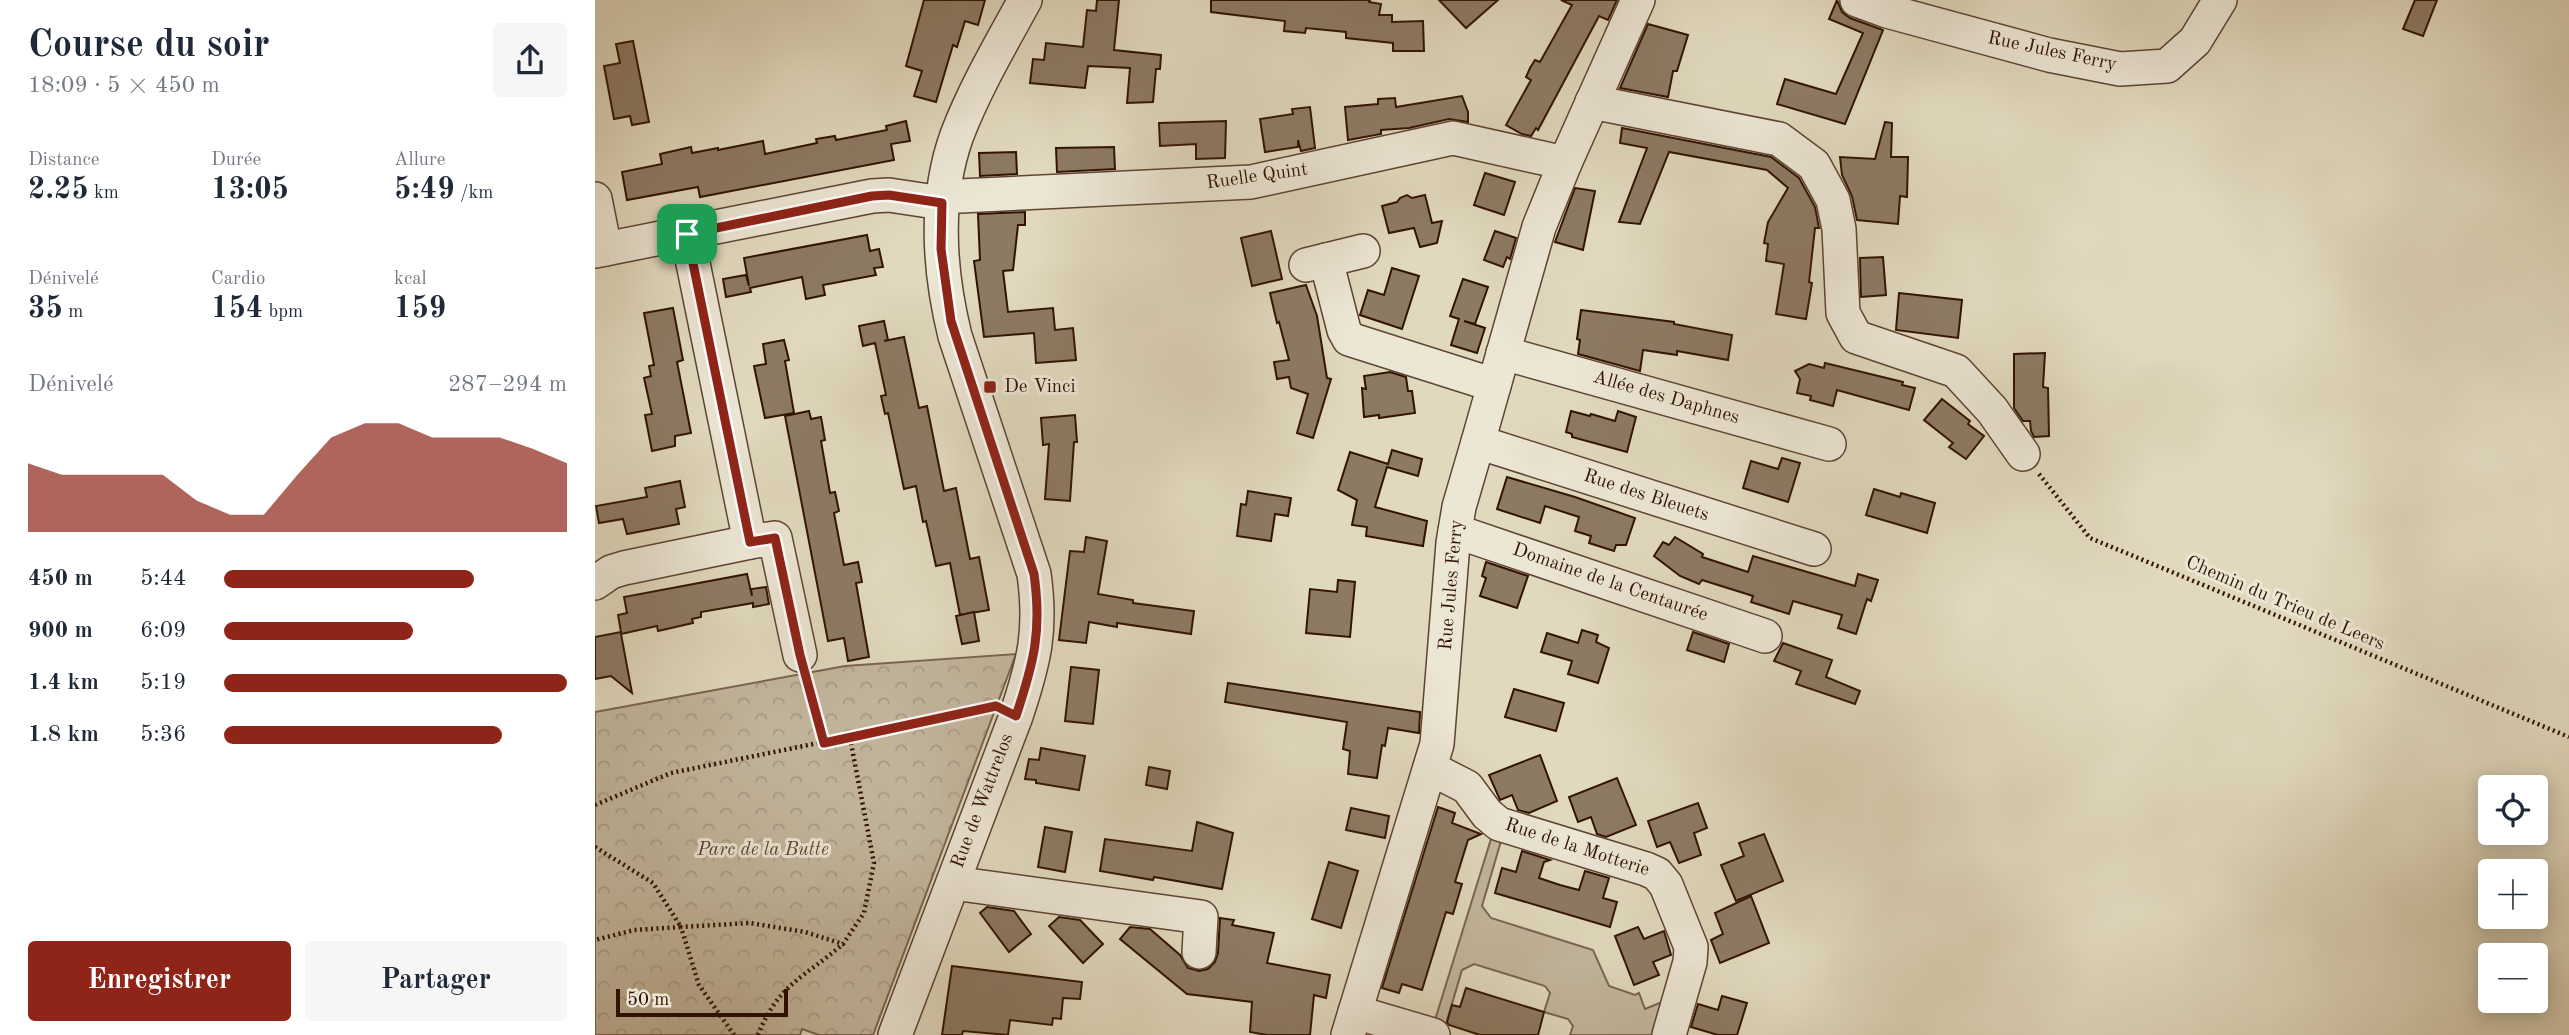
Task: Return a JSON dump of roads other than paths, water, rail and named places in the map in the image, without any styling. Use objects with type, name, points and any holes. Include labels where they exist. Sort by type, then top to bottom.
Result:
[{"type":"street","name":"Rue de Wattrelos","points":[[895,1035],[1016,716],[1035,655],[1039,616],[1028,555],[951,321],[941,249],[943,199],[951,154],[964,118],[1025,0]]},
{"type":"street","name":"Rue Jules Ferry","points":[[1352,1023],[1430,768],[1440,720],[1455,531],[1478,442],[1539,227],[1638,0]]},
{"type":"street","name":"Rue Jules Ferry","points":[[1857,0],[1887,11],[2035,51],[2120,69],[2167,66],[2195,41],[2220,0]]},
{"type":"street","points":[[1592,102],[1779,139],[1814,165],[1833,200],[1839,229],[1843,313],[1856,337],[1956,371],[1992,410],[2023,454]]},
{"type":"street","name":"Ruelle Quint","points":[[600,250],[872,196],[943,199],[1251,181],[1453,138],[1565,163]]},
{"type":"street","points":[[595,199],[600,250]]},
{"type":"street","points":[[687,234],[750,542]]},
{"type":"street","points":[[1363,251],[1315,263],[1349,339],[1494,385]]},
{"type":"street","name":"Allée des Daphnes","points":[[1503,353],[1829,444]]},
{"type":"street","name":"Rue des Bleuets","points":[[1478,442],[1814,549]]},
{"type":"street","name":"Domaine de la Centaurée","points":[[1455,531],[1765,636]]},
{"type":"street","points":[[595,583],[618,570],[775,538],[800,655]]},
{"type":"street","name":"Rue de la Motterie","points":[[1430,768],[1467,787],[1487,814],[1499,824],[1646,869],[1661,879],[1691,947],[1690,962],[1669,1035]]},
{"type":"street","name":"Rue de Wattrelos","points":[[953,883],[1201,917],[1199,952]]},
{"type":"street","points":[[1352,1023],[1433,1035]]},
{"type":"place","name":"De Vinci","points":[[990,387]]},
{"type":"park label","name":"Parc de la Butte","points":[[763,850]]}]
